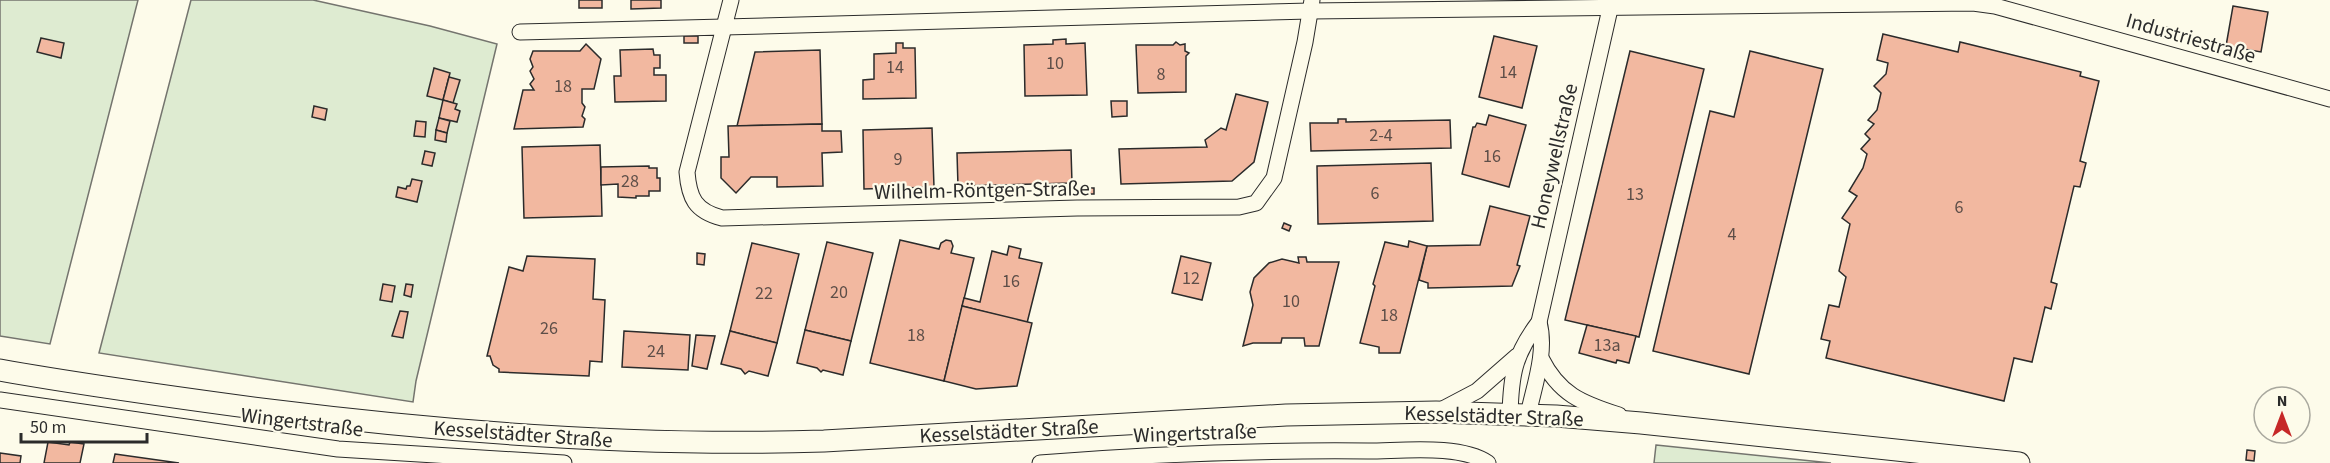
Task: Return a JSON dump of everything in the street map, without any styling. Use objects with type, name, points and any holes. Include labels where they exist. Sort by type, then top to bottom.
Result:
[{"type":"main road","name":"Kesselstädter Straße","points":[[0,370],[186,399],[352,420],[430,428],[604,440],[814,441],[1286,415],[1436,412],[1641,423],[2019,463]]},
{"type":"street","name":"Wilhelm-Röntgen-Straße","points":[[731,0],[687,172],[688,189],[694,202],[706,213],[722,218],[1054,209],[1239,207],[1256,203],[1274,178],[1311,6]]},
{"type":"street","name":"Industriestraße","points":[[520,32],[1311,6],[1973,3],[1995,6],[2330,99]]},
{"type":"street","name":"Honeywellstraße","points":[[1436,412],[1477,391],[1517,356],[1539,322],[1611,4]]},
{"type":"street","name":"Honeywellstraße","points":[[1519,415],[1540,358],[1542,334],[1539,322]]},
{"type":"street","name":"Honeywellstraße","points":[[1517,356],[1510,391],[1519,415]]},
{"type":"street","points":[[1540,358],[1562,389],[1591,406],[1641,423]]},
{"type":"street","name":"Wingertstraße","points":[[0,400],[338,449],[564,463]]},
{"type":"street","points":[[1352,450],[1368,463]]},
{"type":"street","name":"Wingertstraße","points":[[1040,463],[1209,452],[1352,450],[1460,452],[1479,457],[1488,463]]},
{"type":"green space","points":[[0,0],[138,0],[50,344],[0,336]]},
{"type":"green space","points":[[191,0],[313,0],[430,26],[497,44],[416,381],[413,402],[99,353]]},
{"type":"green space","points":[[1656,445],[1831,463],[1654,463]]},
{"type":"building","points":[[579,0],[602,0],[602,8],[579,8]]},
{"type":"building","points":[[631,0],[661,0],[661,8],[631,9]]},
{"type":"building","points":[[2233,6],[2268,12],[2261,52],[2226,46]]},
{"type":"building","points":[[2166,27],[2174,29],[2172,39],[2164,38]]},
{"type":"building","points":[[1883,34],[1958,52],[1960,42],[2081,72],[2080,76],[2099,81],[2080,161],[2086,163],[2080,187],[2074,186],[2051,282],[2057,284],[2051,309],[2045,307],[2032,362],[2014,358],[2004,401],[1826,358],[1830,341],[1821,339],[1829,305],[1839,307],[1846,277],[1839,271],[1850,224],[1842,218],[1857,196],[1849,191],[1863,168],[1867,154],[1861,149],[1870,139],[1865,134],[1874,124],[1868,120],[1877,110],[1881,93],[1874,86],[1886,74],[1888,63],[1877,60]]},
{"type":"building","points":[[684,36],[698,36],[698,43],[684,43]]},
{"type":"building","points":[[1494,36],[1537,46],[1522,108],[1479,97]]},
{"type":"building","points":[[41,38],[64,43],[61,58],[37,52]]},
{"type":"building","points":[[1066,39],[1066,44],[1085,43],[1087,95],[1025,96],[1024,45],[1053,44],[1053,40]]},
{"type":"building","points":[[1176,42],[1180,45],[1185,44],[1185,51],[1189,53],[1186,56],[1186,92],[1138,93],[1136,45],[1173,45]]},
{"type":"building","points":[[896,43],[903,43],[903,48],[915,48],[916,98],[863,99],[863,80],[874,79],[874,54],[896,53]]},
{"type":"building","points":[[586,44],[601,59],[594,89],[582,89],[582,103],[585,107],[582,116],[585,119],[583,127],[514,129],[523,90],[534,90],[530,84],[534,79],[530,71],[533,67],[530,59],[533,51],[580,51]]},
{"type":"building","points":[[653,49],[654,55],[660,55],[660,68],[654,68],[654,75],[666,75],[666,101],[615,102],[614,76],[621,76],[620,50]]},
{"type":"building","points":[[820,50],[822,124],[737,126],[755,52]]},
{"type":"building","points":[[1630,51],[1704,69],[1639,337],[1565,320]]},
{"type":"building","points":[[1750,51],[1823,69],[1749,374],[1653,351],[1710,111],[1734,117]]},
{"type":"building","points":[[434,68],[450,73],[443,100],[427,96]]},
{"type":"building","points":[[449,77],[460,80],[453,103],[443,100]]},
{"type":"building","points":[[1236,94],[1268,102],[1254,162],[1232,181],[1121,184],[1119,149],[1207,147],[1205,140],[1221,128],[1226,130]]},
{"type":"building","points":[[443,100],[457,104],[455,109],[460,111],[457,122],[439,118]]},
{"type":"building","points":[[1111,101],[1127,101],[1127,116],[1112,117]]},
{"type":"building","points":[[314,106],[327,109],[325,120],[312,117]]},
{"type":"building","points":[[1489,115],[1526,125],[1509,187],[1462,174],[1473,127],[1477,123],[1486,125]]},
{"type":"building","points":[[439,118],[450,121],[447,133],[436,130]]},
{"type":"building","points":[[1338,119],[1346,119],[1346,122],[1450,120],[1451,148],[1311,151],[1310,123],[1338,123]]},
{"type":"building","points":[[416,121],[426,122],[425,137],[414,136]]},
{"type":"building","points":[[822,124],[822,131],[841,131],[842,152],[822,153],[823,186],[777,187],[777,177],[751,177],[736,193],[721,178],[721,157],[729,157],[728,126]]},
{"type":"building","points":[[932,128],[934,187],[903,188],[903,191],[895,191],[894,188],[864,189],[863,130]]},
{"type":"building","points":[[436,130],[447,133],[446,142],[435,140]]},
{"type":"building","points":[[600,145],[602,216],[524,218],[522,147]]},
{"type":"building","points":[[1071,150],[1072,183],[958,186],[957,153]]},
{"type":"building","points":[[425,151],[435,153],[432,166],[422,164]]},
{"type":"building","points":[[1431,163],[1433,221],[1318,224],[1317,166]]},
{"type":"building","points":[[649,166],[649,168],[657,168],[660,191],[649,191],[649,196],[618,197],[618,184],[601,185],[601,167]]},
{"type":"building","points":[[412,179],[422,181],[417,202],[396,197],[398,187],[406,189],[410,186]]},
{"type":"building","points":[[1086,188],[1094,188],[1094,194],[1087,194]]},
{"type":"building","points":[[1490,206],[1530,216],[1517,265],[1520,266],[1512,286],[1428,288],[1428,283],[1419,280],[1427,246],[1480,245]]},
{"type":"building","points":[[1284,223],[1291,226],[1289,231],[1282,228]]},
{"type":"building","points":[[900,240],[939,249],[941,243],[946,240],[951,241],[953,246],[951,253],[974,258],[944,381],[870,363]]},
{"type":"building","points":[[1409,241],[1427,246],[1400,353],[1379,353],[1379,347],[1360,343],[1375,286],[1373,284],[1385,242],[1408,247]]},
{"type":"building","points":[[827,242],[873,253],[851,341],[805,330]]},
{"type":"building","points":[[752,243],[799,254],[777,343],[730,331]]},
{"type":"building","points":[[1009,246],[1021,249],[1019,258],[1042,263],[1027,323],[962,306],[964,298],[980,302],[992,251],[1007,255]]},
{"type":"building","points":[[697,253],[705,254],[704,265],[697,264]]},
{"type":"building","points":[[527,256],[595,259],[593,299],[605,300],[602,362],[590,361],[589,376],[499,372],[490,356],[487,356],[509,267],[523,271]]},
{"type":"building","points":[[1181,256],[1211,263],[1202,300],[1172,293]]},
{"type":"building","points":[[1298,257],[1306,257],[1307,262],[1339,262],[1319,346],[1305,346],[1304,338],[1282,338],[1281,343],[1253,343],[1243,346],[1253,305],[1250,292],[1254,278],[1269,263],[1282,259],[1299,263]]},
{"type":"building","points":[[383,284],[395,286],[392,302],[380,300]]},
{"type":"building","points":[[406,284],[413,285],[411,297],[404,295]]},
{"type":"building","points":[[962,306],[1032,323],[1017,386],[976,389],[944,381]]},
{"type":"building","points":[[400,311],[408,312],[403,338],[392,336]]},
{"type":"building","points":[[1587,325],[1636,336],[1629,363],[1617,360],[1616,363],[1579,353]]},
{"type":"building","points":[[805,330],[851,341],[843,375],[823,370],[821,372],[817,368],[797,363]]},
{"type":"building","points":[[624,331],[690,335],[688,370],[622,367]]},
{"type":"building","points":[[730,331],[777,343],[768,376],[749,371],[745,374],[741,369],[721,364]]},
{"type":"building","points":[[696,335],[715,336],[707,369],[692,366]]},
{"type":"building","points":[[48,442],[69,445],[70,442],[84,444],[80,463],[44,463]]},
{"type":"building","points":[[2247,450],[2255,451],[2254,461],[2246,460]]},
{"type":"building","points":[[0,453],[21,456],[20,463],[0,463]]},
{"type":"building","points":[[115,454],[179,463],[113,463]]}]
